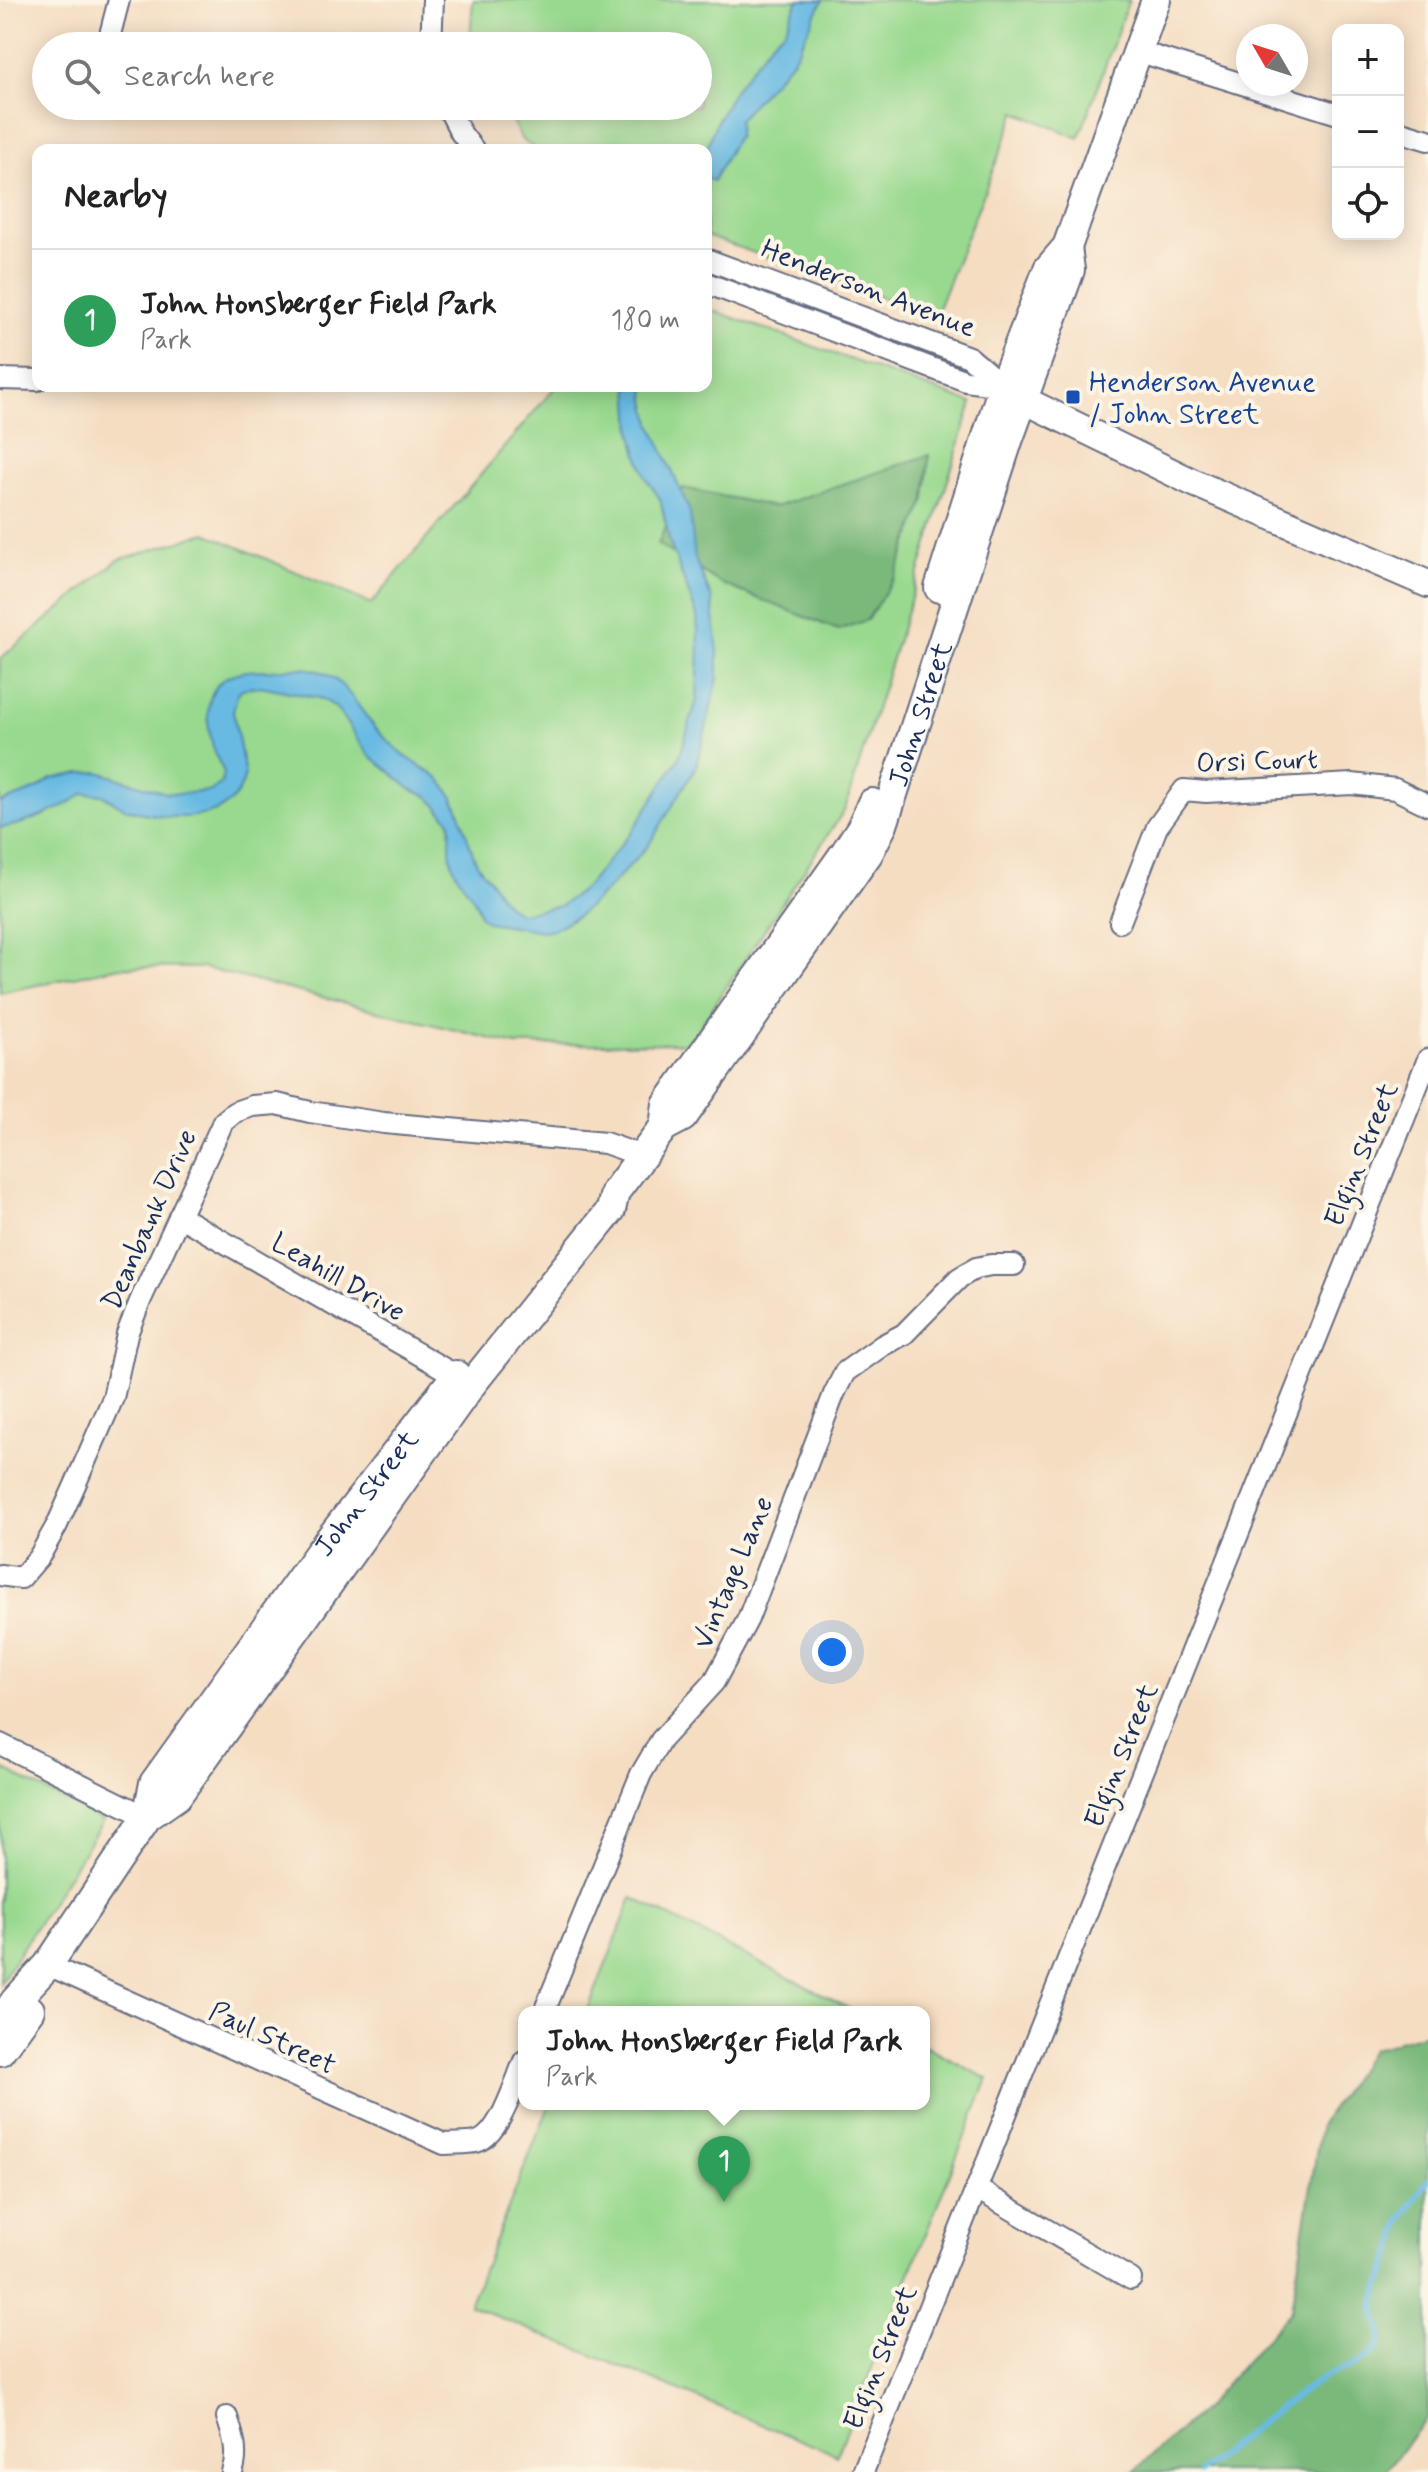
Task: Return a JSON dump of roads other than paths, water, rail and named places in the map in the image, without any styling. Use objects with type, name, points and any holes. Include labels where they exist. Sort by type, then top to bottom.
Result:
[{"type":"main road","name":"John Street","points":[[0,2023],[15,2001],[48,1965],[147,1817],[177,1796],[463,1380],[611,1210],[615,1192],[664,1127],[683,1117],[868,854],[883,825],[1048,269],[1067,247],[1156,0]]},
{"type":"main road","name":"John Street","points":[[0,2051],[30,2009],[48,1965]]},
{"type":"street","points":[[111,32],[119,0]]},
{"type":"street","points":[[432,32],[433,0]]},
{"type":"street","points":[[1137,51],[1332,112]]},
{"type":"street","points":[[454,120],[469,144]]},
{"type":"street","points":[[1404,133],[1428,140]]},
{"type":"street","name":"Henderson Avenue","points":[[712,261],[969,357],[1013,392],[1192,482],[1428,584]]},
{"type":"street","name":"Henderson Avenue","points":[[712,285],[966,381],[1013,392]]},
{"type":"street","points":[[0,379],[32,380]]},
{"type":"street","name":"Orsi Court","points":[[1120,922],[1157,827],[1184,790],[1206,792],[1352,784],[1395,789],[1428,805]]},
{"type":"street","name":"Elgin Street","points":[[863,2472],[1428,1059]]},
{"type":"street","name":"Deanbank Drive","points":[[0,1575],[21,1578],[39,1557],[57,1525],[113,1398],[127,1334],[223,1122],[235,1112],[252,1106],[277,1104],[384,1123],[605,1143],[642,1156]]},
{"type":"street","name":"Leahill Drive","points":[[179,1216],[463,1380]]},
{"type":"street","name":"Vintage Lane","points":[[546,2006],[641,1774],[661,1740],[714,1682],[748,1619],[845,1372],[904,1334],[945,1290],[968,1273],[991,1265],[1014,1265]]},
{"type":"street","points":[[0,1744],[147,1817]]},
{"type":"street","name":"Paul Street","points":[[48,1965],[444,2144],[478,2141],[498,2122],[518,2075]]},
{"type":"street","points":[[977,2189],[1131,2279]]},
{"type":"street","points":[[227,2417],[235,2440],[232,2472]]},
{"type":"water","points":[[798,0],[823,0],[793,60],[739,119],[738,135],[712,181],[712,144],[708,144],[716,123],[733,92],[772,41],[785,30]]},
{"type":"water","points":[[629,392],[646,392],[651,423],[690,512],[695,559],[712,599],[718,678],[695,769],[648,846],[578,916],[554,929],[542,931],[488,922],[480,916],[453,866],[450,821],[429,797],[412,790],[369,755],[336,708],[323,699],[261,686],[242,689],[238,693],[233,711],[245,774],[239,791],[215,811],[198,816],[163,816],[126,809],[102,795],[84,793],[44,815],[0,828],[0,803],[37,789],[51,779],[80,773],[99,772],[166,793],[211,791],[221,783],[224,772],[213,748],[208,719],[212,693],[220,683],[241,672],[309,669],[339,682],[387,740],[441,781],[459,810],[477,863],[507,904],[520,913],[560,906],[587,886],[633,830],[679,758],[697,699],[697,616],[670,543],[660,499],[646,478],[632,431]]},
{"type":"waterway","points":[[1200,2472],[1298,2395],[1320,2380],[1350,2368],[1378,2346],[1381,2334],[1375,2300],[1395,2245],[1400,2221],[1428,2180]]},
{"type":"place","name":"Henderson Avenue / John Street","points":[[1073,397]]},
{"type":"place","name":"John Honsberger Field Park","points":[[724,2202]]}]
